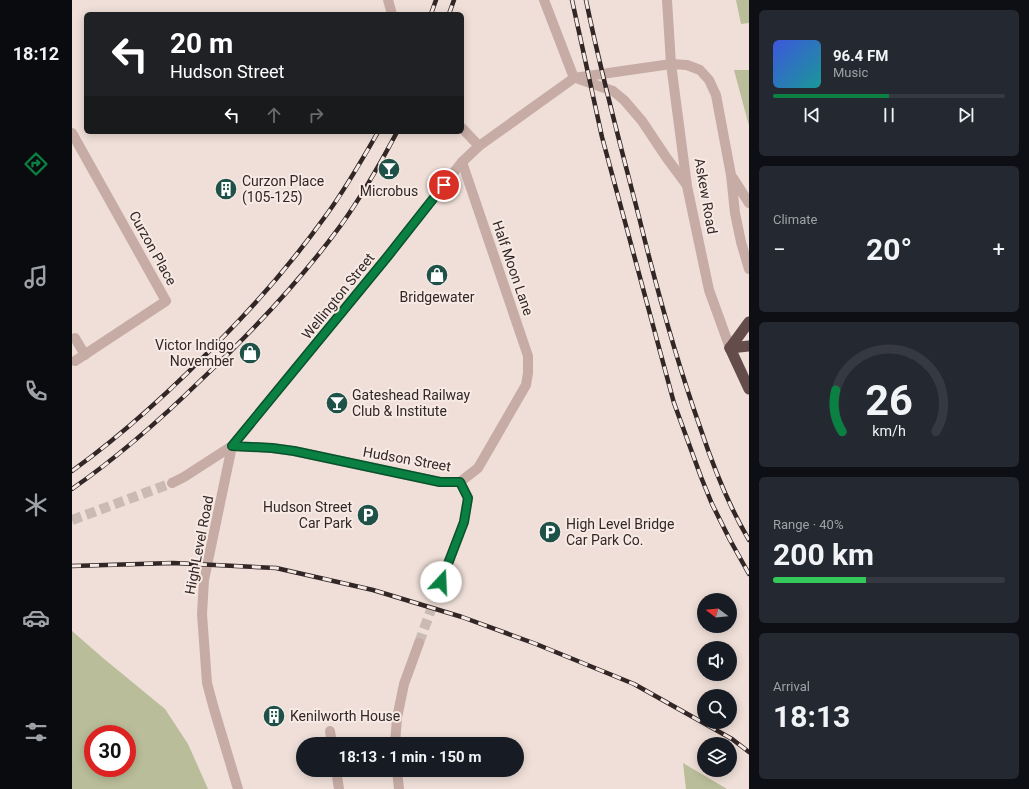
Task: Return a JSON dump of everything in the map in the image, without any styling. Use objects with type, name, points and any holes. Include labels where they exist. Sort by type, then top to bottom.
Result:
[{"type":"highway","points":[[730,348],[749,322]]},
{"type":"highway","points":[[730,348],[749,346]]},
{"type":"highway","name":"Askew Road","points":[[730,348],[749,389]]},
{"type":"street","points":[[388,0],[391,12]]},
{"type":"street","points":[[544,0],[574,78]]},
{"type":"street","name":"Askew Road","points":[[667,0],[671,64],[687,186],[709,290],[730,348]]},
{"type":"street","points":[[574,78],[671,64]]},
{"type":"street","name":"Askew Road","points":[[671,64],[688,65],[700,70],[709,80],[716,95],[731,175],[736,213],[749,269]]},
{"type":"street","points":[[574,78],[613,91],[624,100],[642,121],[666,158],[687,186]]},
{"type":"street","name":"Wellington Street","points":[[232,446],[383,262],[462,162],[479,146],[574,78]]},
{"type":"street","points":[[464,130],[479,146]]},
{"type":"street","name":"Curzon Place","points":[[72,133],[166,301],[75,362]]},
{"type":"street","name":"Half Moon Lane","points":[[462,162],[528,356],[526,385]]},
{"type":"street","name":"Askew Road","points":[[731,175],[749,203]]},
{"type":"street","points":[[75,338],[85,355]]},
{"type":"street","name":"Hudson Street","points":[[232,446],[272,448],[294,451],[440,482],[460,482],[478,468],[526,385]]},
{"type":"street","points":[[172,483],[232,446]]},
{"type":"street","name":"High Level Road","points":[[232,446],[204,580],[202,614],[207,683],[238,789]]},
{"type":"street","points":[[441,582],[464,522],[468,498],[460,482]]},
{"type":"street","points":[[396,737],[397,718],[404,684],[419,643]]},
{"type":"street","points":[[330,731],[331,737]]},
{"type":"street","points":[[337,777],[339,789]]},
{"type":"street","points":[[398,777],[399,789]]},
{"type":"green space","points":[[736,0],[749,0],[749,23],[741,24]]},
{"type":"green space","points":[[734,70],[749,70],[749,126]]},
{"type":"green space","points":[[72,631],[165,709],[188,744],[208,789],[72,789]]},
{"type":"green space","points":[[683,763],[697,771],[697,777],[707,777],[727,789],[686,789]]},
{"type":"tunnel","points":[[72,520],[172,483]]},
{"type":"tunnel","points":[[419,643],[441,582]]},
{"type":"railway","points":[[432,12],[436,0]]},
{"type":"railway","points":[[450,12],[454,0]]},
{"type":"railway","points":[[572,0],[602,137],[674,403],[712,504],[749,574]]},
{"type":"railway","points":[[586,0],[598,55],[667,324],[691,401],[716,471],[734,513],[749,540]]},
{"type":"railway","points":[[72,471],[114,439],[173,387],[210,351],[254,304],[280,275],[316,230],[347,184],[377,134]]},
{"type":"railway","points":[[72,489],[139,437],[220,362],[275,306],[341,225],[370,180],[396,134]]},
{"type":"railway","points":[[72,566],[173,563],[276,568],[373,590],[462,617],[536,644],[634,684],[732,739],[749,752]]},
{"type":"place","name":"Microbus","points":[[389,169]]},
{"type":"place","name":"Curzon Place (105-125)","points":[[226,189]]},
{"type":"place","name":"Bridgewater","points":[[437,275]]},
{"type":"place","name":"Victor Indigo November","points":[[250,353]]},
{"type":"place","name":"Gateshead Railway Club & Institute","points":[[337,403]]},
{"type":"place","name":"Hudson Street Car Park","points":[[368,515]]},
{"type":"place","name":"High Level Bridge Car Park Co.","points":[[550,532]]},
{"type":"place","name":"Kenilworth House","points":[[274,716]]},
{"type":"route","points":[[441,582],[464,522],[468,498],[460,482],[440,482],[294,451],[272,448],[232,446],[290,377],[444,185]]}]
